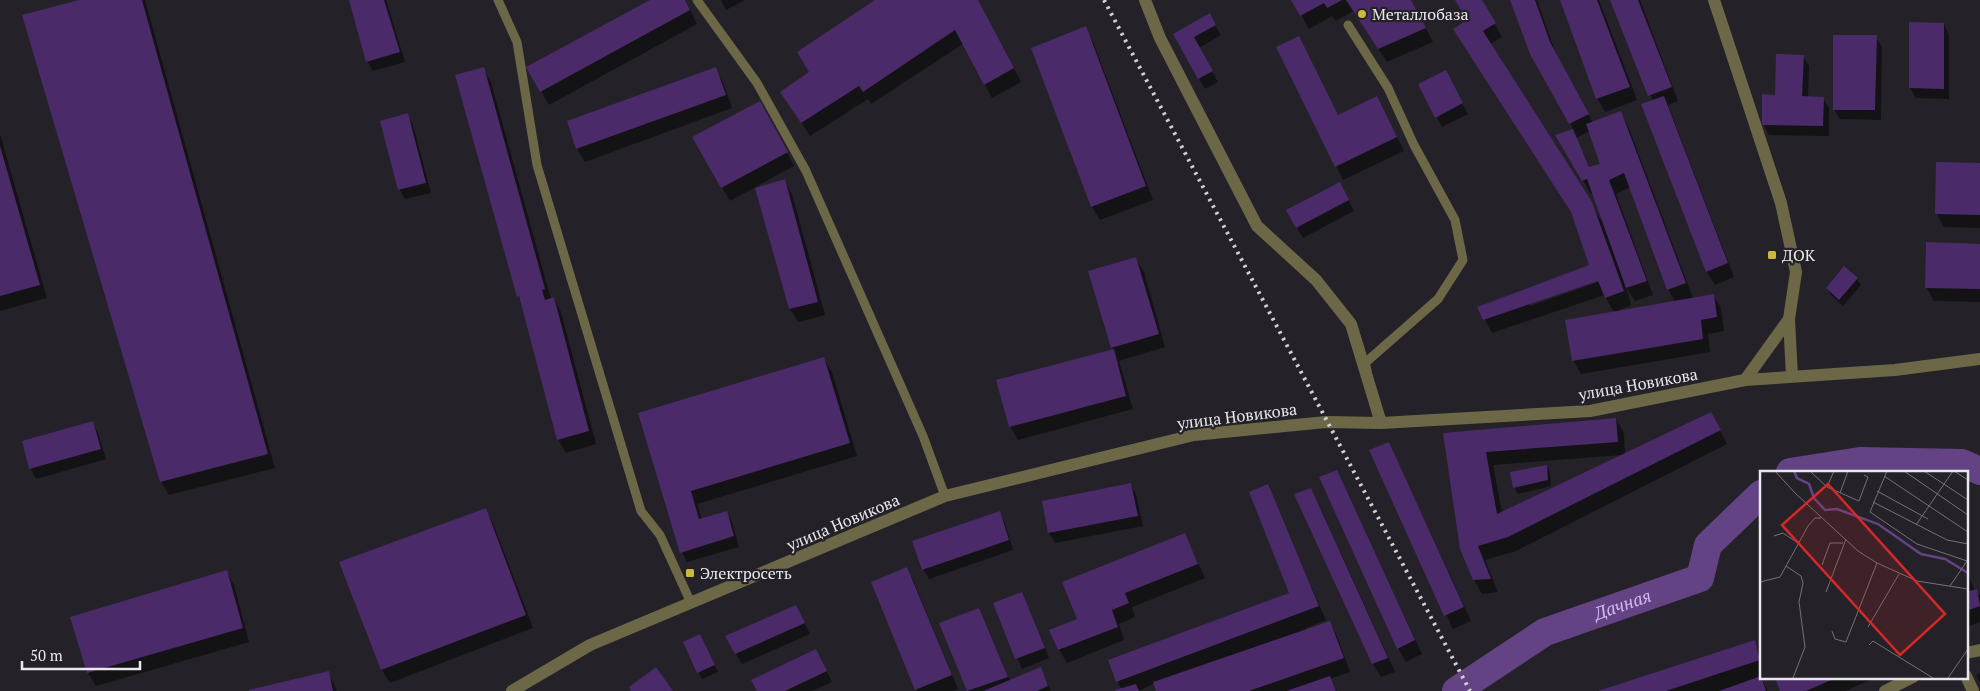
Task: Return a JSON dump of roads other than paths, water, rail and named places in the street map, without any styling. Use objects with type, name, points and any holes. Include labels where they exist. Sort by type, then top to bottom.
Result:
[{"type":"street","points":[[1145,0],[1160,38],[1257,226],[1316,280],[1351,324],[1381,423]]},
{"type":"street","points":[[1714,0],[1781,204],[1796,272],[1789,319],[1792,377]]},
{"type":"street","points":[[1746,380],[1789,319]]},
{"type":"street","name":"улица Новикова","points":[[512,691],[590,645],[945,496],[1194,435],[1326,422],[1381,423],[1590,411],[1746,380],[1895,370],[1980,359]]},
{"type":"street","points":[[1885,691],[1911,678]]},
{"type":"street","points":[[1967,678],[1973,691]]},
{"type":"lane","points":[[498,0],[517,42],[537,165],[641,511],[660,535],[691,603]]},
{"type":"lane","points":[[698,0],[757,83],[806,171],[923,436],[945,496]]},
{"type":"lane","points":[[1348,25],[1388,88],[1414,144],[1455,220],[1463,260],[1438,299],[1365,363],[1381,423]]},
{"type":"waterway","name":"Дачная","points":[[1796,471],[1860,461],[1962,463],[1980,471]]},
{"type":"waterway","name":"Дачная","points":[[1456,691],[1545,632],[1700,578],[1708,545],[1760,495]]},
{"type":"railway","points":[[1104,0],[1470,691]]},
{"type":"place","name":"Металлобаза","points":[[1362,14]]},
{"type":"place","name":"ДОК","points":[[1772,255]]},
{"type":"place","name":"Электросеть","points":[[690,573]]}]
